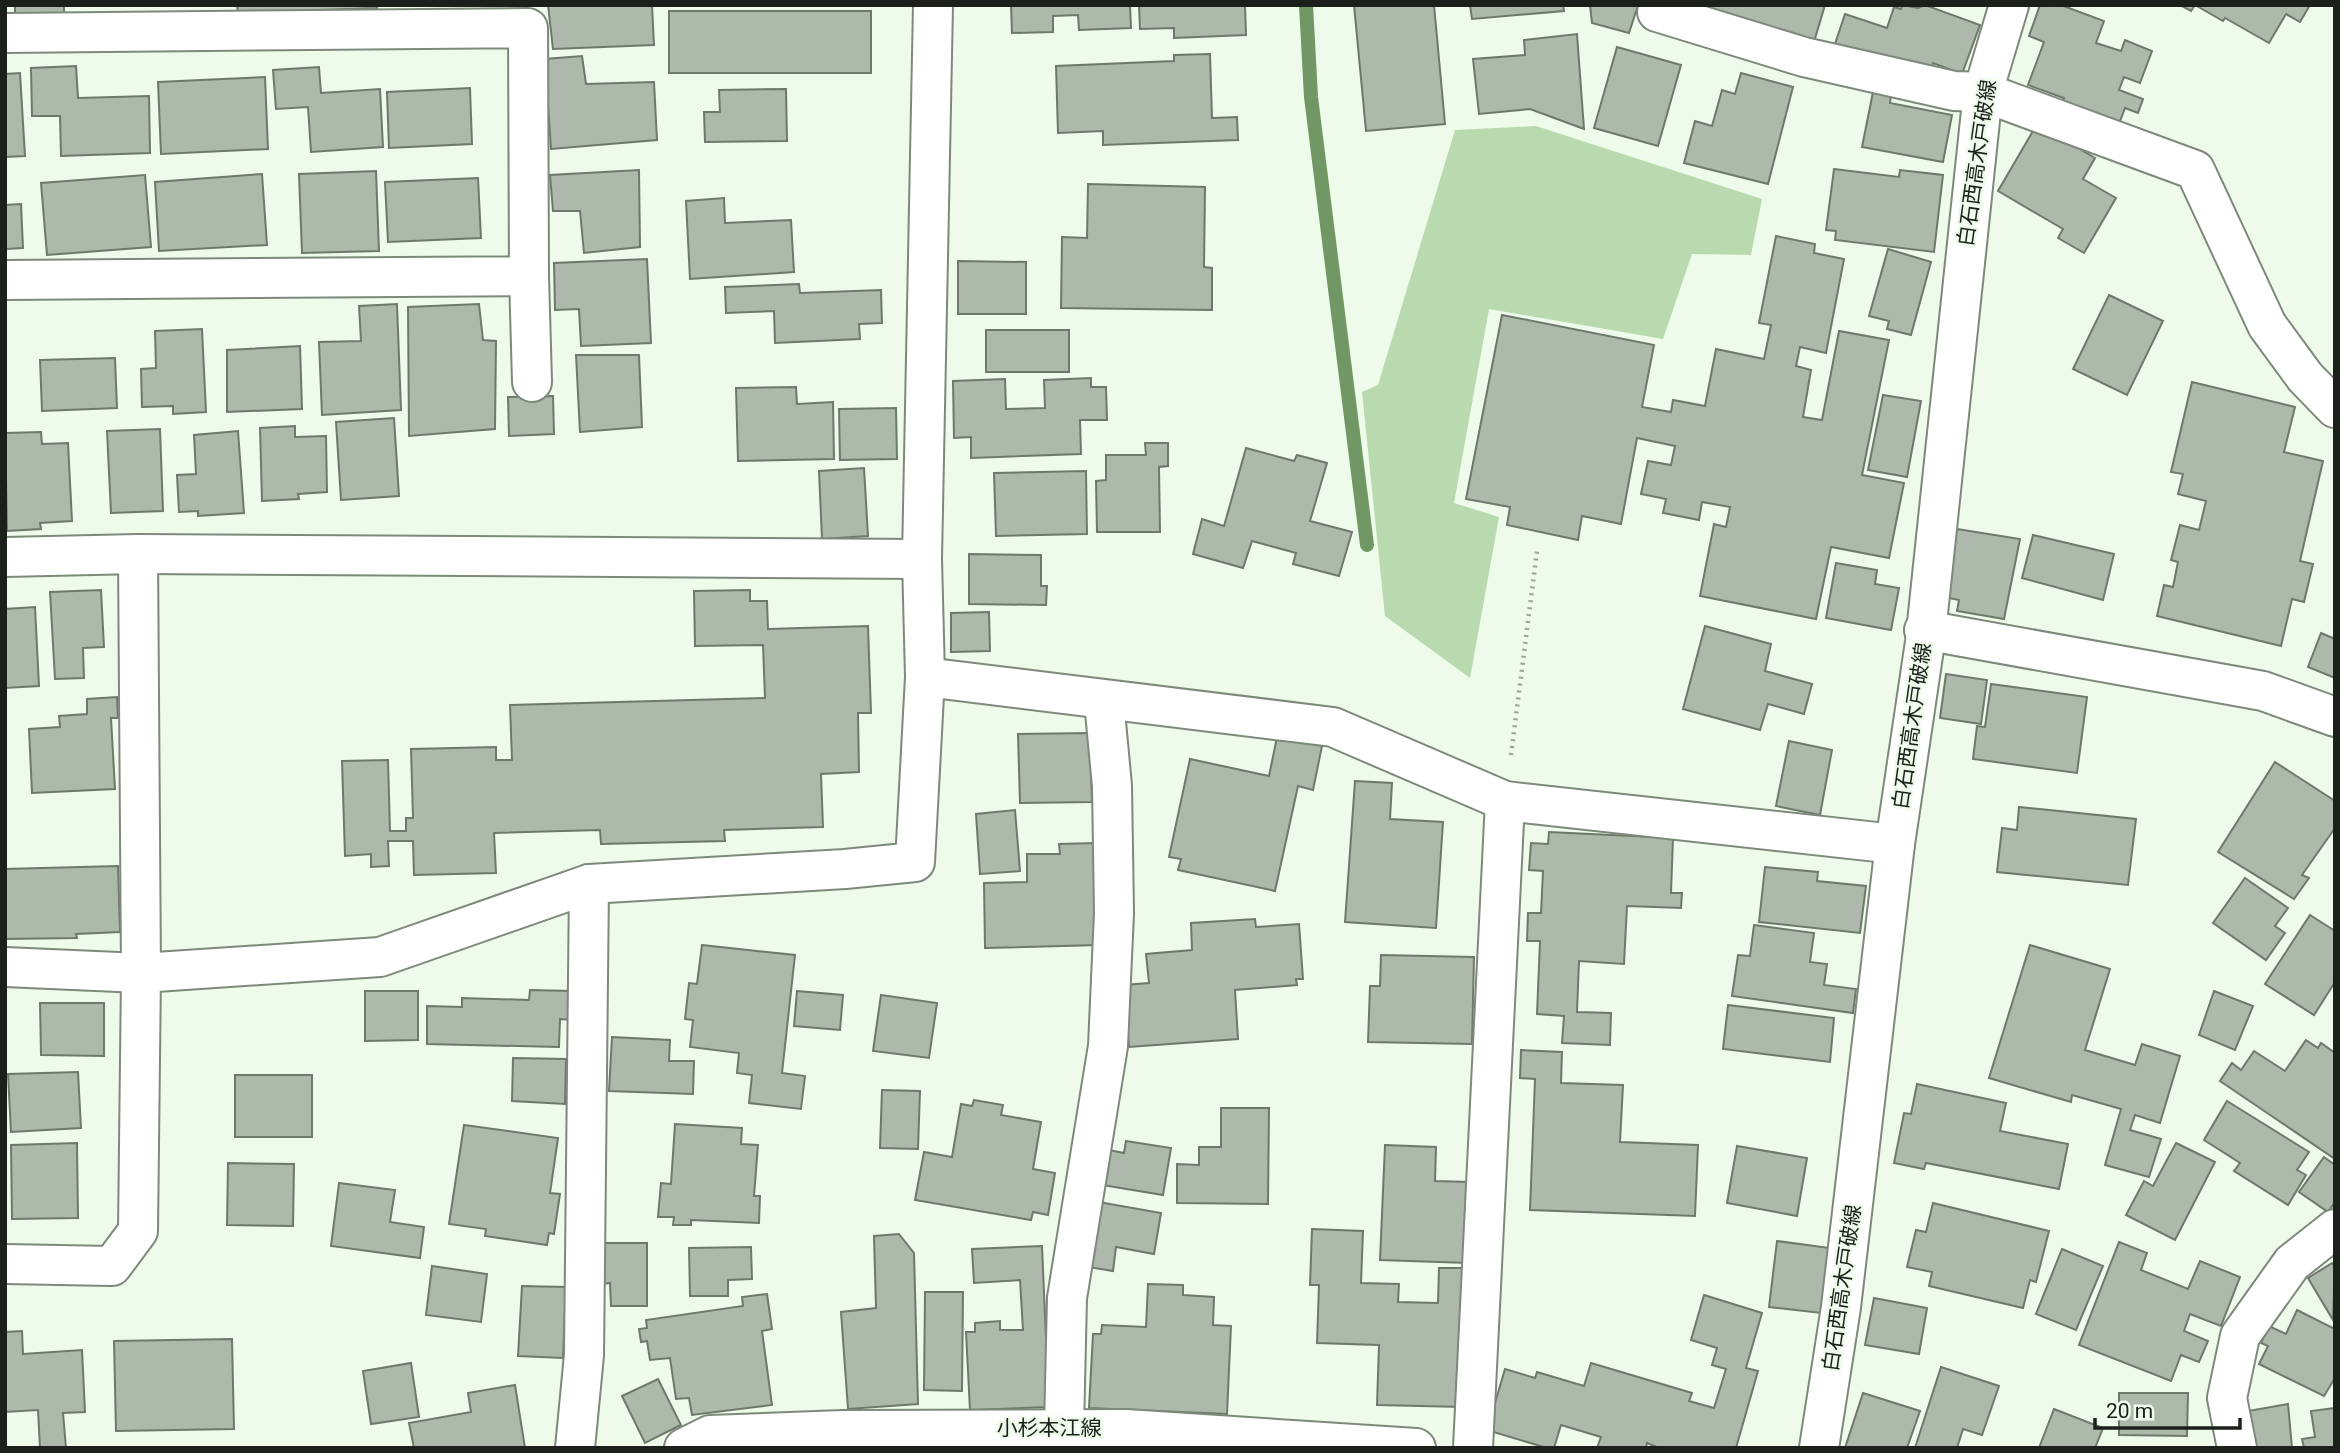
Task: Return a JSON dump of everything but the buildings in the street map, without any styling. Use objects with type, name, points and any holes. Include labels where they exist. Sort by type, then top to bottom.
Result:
[{"type":"street","points":[[5,967],[141,973],[380,957],[589,884],[845,869],[915,862],[925,677],[922,559],[933,5]]},
{"type":"street","points":[[1660,5],[1657,12],[1804,57],[1954,91],[1983,92],[2195,170],[2267,325],[2305,377],[2335,408]]},
{"type":"street","name":"白石西高木戸破線","points":[[1819,1448],[1841,1307],[1895,844],[1924,630],[1983,92],[2009,5]]},
{"type":"street","points":[[5,33],[528,16],[532,382]]},
{"type":"street","points":[[5,280],[529,276]]},
{"type":"street","points":[[5,557],[138,554],[922,559]]},
{"type":"street","points":[[5,1264],[112,1266],[138,1231],[141,973],[138,554]]},
{"type":"street","points":[[1924,630],[2263,691],[2335,717]]},
{"type":"street","points":[[925,677],[1333,727],[1505,801],[1895,844]]},
{"type":"street","points":[[1065,1428],[1067,1298],[1108,1046],[1114,913],[1112,786],[1104,701]]},
{"type":"street","points":[[1473,1448],[1505,801]]},
{"type":"street","points":[[575,1448],[584,1355],[589,884]]},
{"type":"street","points":[[2237,1448],[2227,1398],[2240,1336],[2292,1263],[2335,1229]]},
{"type":"street","name":"小杉本江線","points":[[684,1448],[710,1435],[1065,1428],[1284,1443],[1416,1448]]},
{"type":"path","points":[[1505,801],[1537,551]]},
{"type":"green space","points":[[1536,126],[1762,199],[1751,255],[1692,254],[1663,339],[1489,309],[1454,503],[1499,517],[1470,678],[1385,616],[1362,392],[1378,385],[1455,130]]},
{"type":"waterway","points":[[1306,5],[1311,97],[1367,545]]}]
